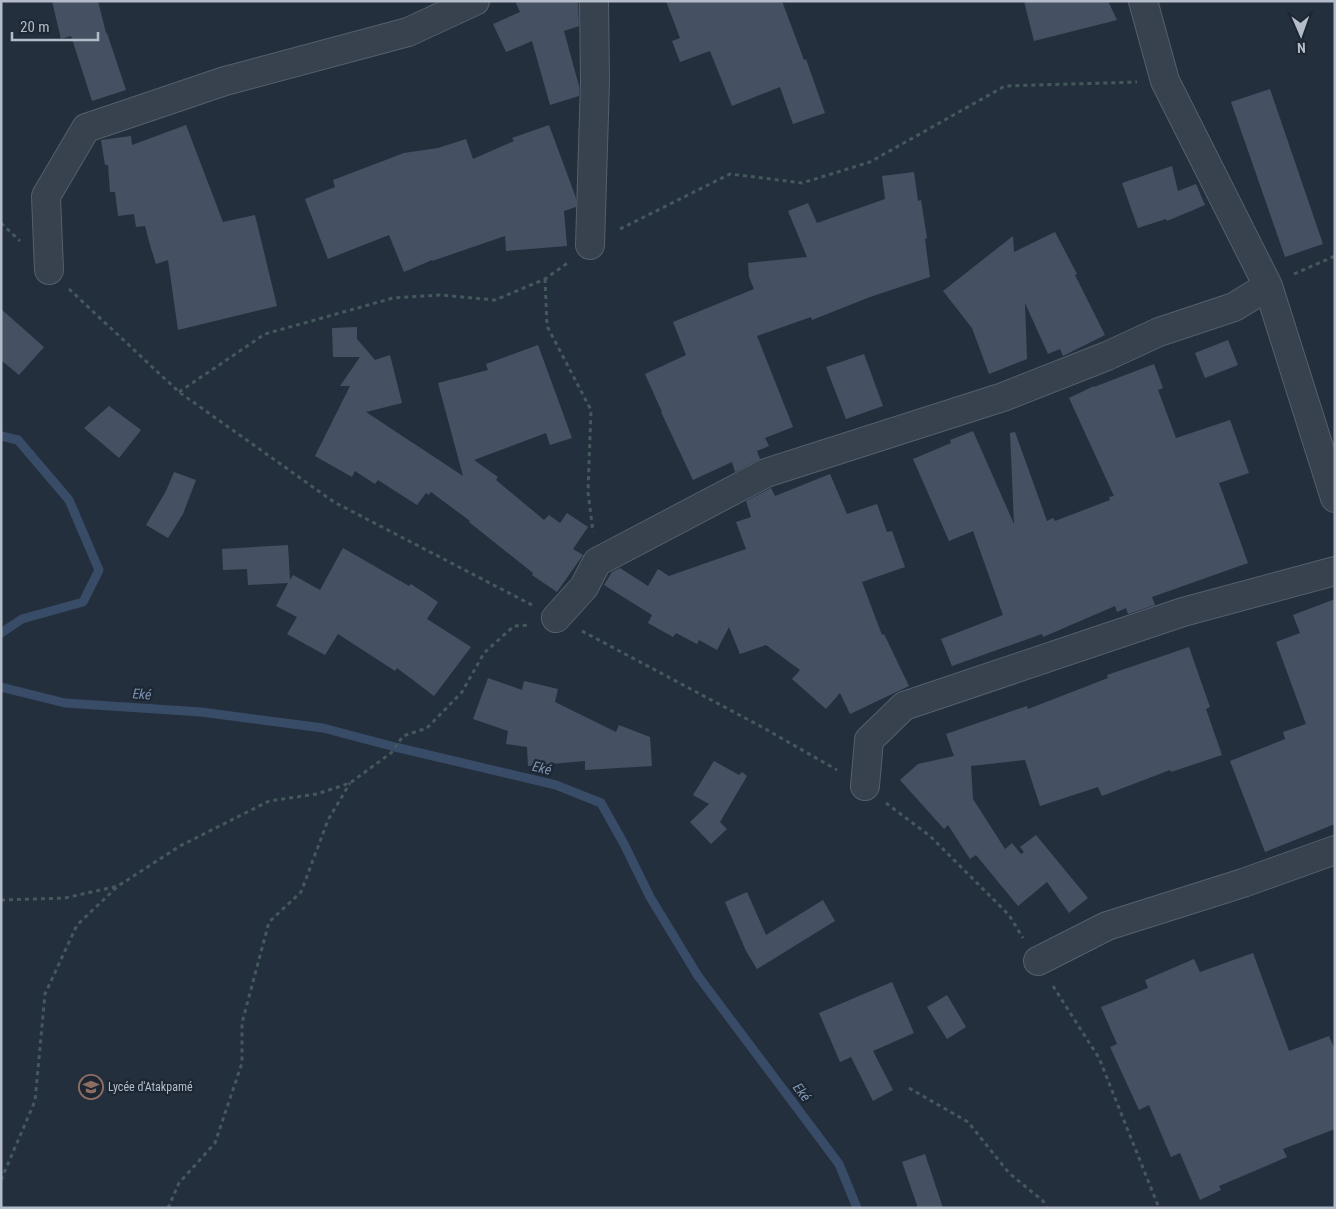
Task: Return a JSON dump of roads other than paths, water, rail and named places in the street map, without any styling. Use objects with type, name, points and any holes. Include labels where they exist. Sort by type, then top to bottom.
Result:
[{"type":"street","points":[[49,270],[46,196],[86,128],[225,81],[408,32],[475,1]]},
{"type":"street","points":[[590,244],[595,81],[594,1]]},
{"type":"street","points":[[1143,1],[1165,81],[1268,286],[1335,498]]},
{"type":"street","points":[[556,618],[584,587],[597,562],[766,473],[1003,397],[1107,356],[1159,332],[1234,307],[1268,286]]},
{"type":"street","points":[[865,786],[869,740],[904,706],[1183,612],[1335,571]]},
{"type":"street","points":[[1038,961],[1107,926],[1243,883],[1335,850]]},
{"type":"waterway","name":"Eké","points":[[1,436],[18,440],[69,500],[99,570],[83,602],[22,619],[1,633]]},
{"type":"waterway","name":"Eké","points":[[1,687],[65,703],[201,712],[323,728],[556,785],[601,803],[650,897],[698,976],[839,1164],[857,1208]]},
{"type":"place","name":"Lycée d'Atakpamé","points":[[91,1087]]}]
